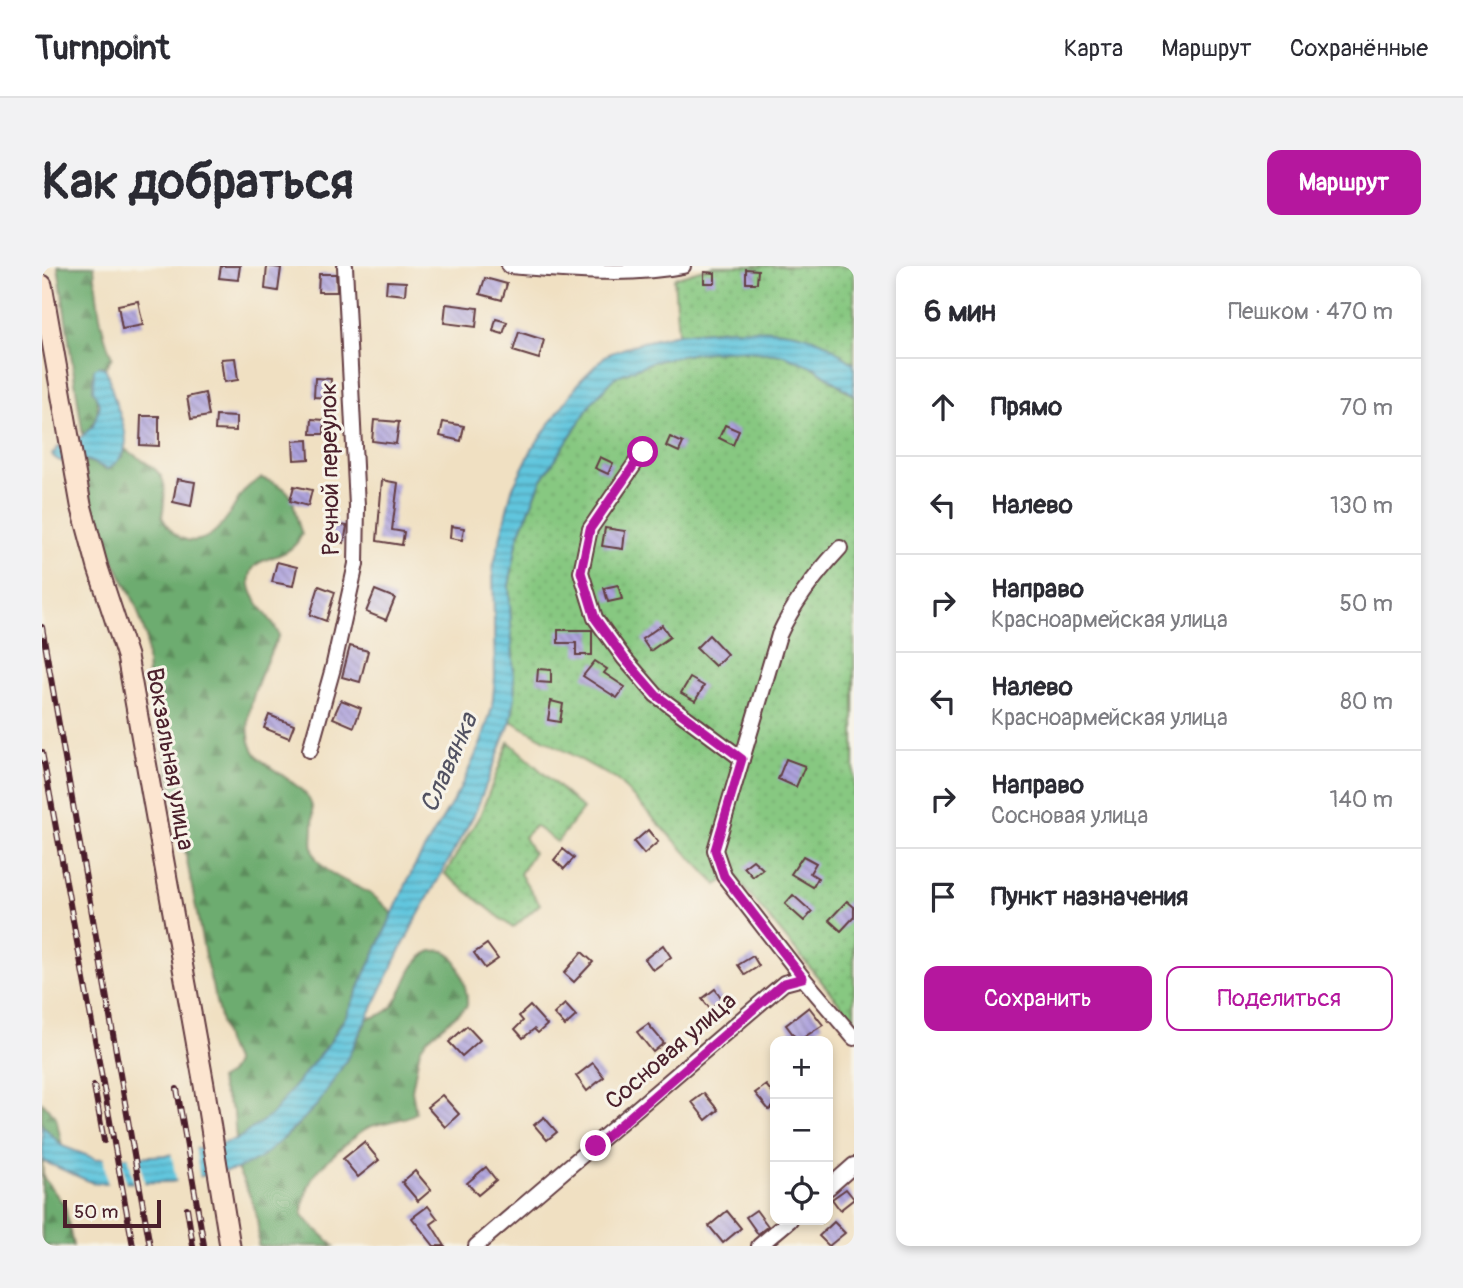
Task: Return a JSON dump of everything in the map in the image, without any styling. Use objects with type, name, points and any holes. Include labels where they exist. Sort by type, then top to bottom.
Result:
[{"type":"street","name":"Речной переулок","points":[[310,750],[333,668],[356,564],[357,506],[345,266]]},
{"type":"street","points":[[509,266],[578,271],[665,270],[683,266]]},
{"type":"street","name":"Вокзальная улица","points":[[42,285],[44,310],[89,539],[127,656],[204,1085],[229,1242]]},
{"type":"street","points":[[643,452],[590,529],[581,572],[595,618],[624,658],[656,695],[742,759]]},
{"type":"street","points":[[840,548],[790,612],[779,635],[715,850],[724,876],[803,978],[854,1038]]},
{"type":"street","name":"Сосновая улица","points":[[476,1246],[784,983],[803,978]]},
{"type":"street","points":[[833,1184],[854,1166]]},
{"type":"street","points":[[759,1246],[784,1225]]},
{"type":"green space","points":[[58,266],[94,266],[101,323],[112,357],[105,368],[102,366],[94,369],[98,411],[96,419],[83,436]]},
{"type":"green space","points":[[713,266],[854,266],[854,364],[827,345],[727,329],[678,334],[674,278]]},
{"type":"green space","points":[[739,350],[784,355],[815,368],[854,396],[854,1021],[732,873],[717,885],[617,780],[511,721],[515,697],[509,586],[518,537],[541,481],[593,401],[615,377],[652,362],[695,353]]},
{"type":"green space","points":[[125,449],[160,475],[165,490],[162,517],[169,528],[186,540],[195,541],[212,533],[229,515],[244,491],[261,478],[289,493],[302,534],[289,550],[258,564],[250,577],[256,600],[279,635],[253,698],[249,716],[252,748],[261,760],[307,796],[313,811],[313,851],[320,864],[372,895],[393,914],[347,1014],[330,1042],[271,1116],[236,1140],[234,1113],[219,1080],[229,1074],[235,1063],[226,1042],[206,961],[162,729],[148,679],[146,637],[136,605],[95,523],[83,460],[103,468],[123,456]]},
{"type":"green space","points":[[509,742],[583,809],[557,842],[535,826],[524,837],[533,853],[520,874],[540,904],[513,928],[445,874],[480,815]]},
{"type":"green space","points":[[432,951],[444,951],[454,959],[464,984],[467,1006],[427,1039],[420,1049],[412,1090],[416,1113],[364,1130],[315,1174],[305,1197],[302,1216],[334,1246],[258,1246],[254,1206],[237,1169],[280,1141],[315,1105],[330,1085],[368,1018],[381,1015],[391,1008],[413,967]]},
{"type":"green space","points":[[42,1102],[56,1117],[62,1146],[42,1125]]},
{"type":"green space","points":[[42,1160],[43,1177],[65,1206],[73,1246],[42,1246]]},
{"type":"water","points":[[727,329],[791,332],[827,344],[854,364],[854,395],[815,368],[784,355],[739,350],[695,353],[652,362],[615,377],[593,401],[541,481],[518,537],[509,586],[515,697],[511,721],[475,813],[415,921],[346,1061],[318,1104],[259,1159],[237,1169],[171,1182],[93,1183],[43,1161],[42,1125],[62,1146],[96,1159],[169,1155],[236,1140],[271,1115],[330,1042],[347,1014],[414,867],[460,789],[481,743],[492,708],[495,677],[493,568],[512,489],[532,449],[581,380],[606,355],[639,343],[678,334]]},
{"type":"water","points":[[98,366],[105,368],[108,374],[126,434],[123,452],[118,461],[108,469],[86,460],[60,461],[52,455],[58,447],[80,438],[93,426],[100,405],[93,390],[94,369]]},
{"type":"pier","points":[[195,1146],[200,1180],[177,1184],[171,1151]]},
{"type":"pier","points":[[128,1153],[139,1153],[145,1186],[134,1186]]},
{"type":"pier","points":[[121,1154],[126,1186],[108,1186],[103,1155]]},
{"type":"building","points":[[221,266],[240,266],[238,280],[219,278]]},
{"type":"building","points":[[267,266],[281,268],[278,291],[265,289]]},
{"type":"building","points":[[746,269],[758,270],[757,283],[746,283]]},
{"type":"building","points":[[704,272],[715,273],[715,283],[704,283]]},
{"type":"building","points":[[319,274],[336,274],[337,292],[318,292]]},
{"type":"building","points":[[485,278],[507,284],[502,300],[480,294]]},
{"type":"building","points":[[387,281],[406,282],[405,295],[386,293]]},
{"type":"building","points":[[138,301],[143,325],[122,329],[118,305]]},
{"type":"building","points":[[446,304],[478,308],[476,327],[444,323]]},
{"type":"building","points":[[496,319],[507,322],[503,334],[493,331]]},
{"type":"building","points":[[519,332],[544,340],[539,359],[513,351]]},
{"type":"building","points":[[235,358],[238,380],[224,382],[221,359]]},
{"type":"building","points":[[315,378],[331,379],[330,398],[314,397]]},
{"type":"building","points":[[205,393],[209,416],[191,419],[187,397]]},
{"type":"building","points":[[141,416],[159,416],[159,446],[140,445]]},
{"type":"building","points":[[216,416],[236,417],[236,431],[215,430]]},
{"type":"building","points":[[312,419],[324,420],[324,434],[311,434]]},
{"type":"building","points":[[374,420],[399,422],[396,444],[372,441]]},
{"type":"building","points":[[443,422],[464,426],[461,441],[440,436]]},
{"type":"building","points":[[725,425],[739,431],[733,445],[719,438]]},
{"type":"building","points":[[670,437],[683,443],[679,452],[666,446]]},
{"type":"building","points":[[308,440],[309,459],[294,460],[293,441]]},
{"type":"building","points":[[600,457],[613,463],[608,474],[595,468]]},
{"type":"building","points":[[177,479],[195,482],[191,506],[173,502]]},
{"type":"building","points":[[382,480],[398,483],[392,530],[404,532],[402,545],[377,541]]},
{"type":"building","points":[[294,486],[312,490],[308,506],[290,501]]},
{"type":"building","points":[[331,523],[347,526],[344,543],[328,539]]},
{"type":"building","points":[[451,526],[464,528],[462,540],[450,538]]},
{"type":"building","points":[[605,528],[625,531],[623,549],[602,546]]},
{"type":"building","points":[[277,562],[297,567],[293,586],[272,582]]},
{"type":"building","points":[[618,585],[622,599],[608,602],[604,588]]},
{"type":"building","points":[[319,586],[335,592],[326,621],[310,615]]},
{"type":"building","points":[[375,590],[395,598],[386,620],[366,612]]},
{"type":"building","points":[[662,625],[670,637],[650,651],[642,639]]},
{"type":"building","points":[[558,630],[592,630],[592,655],[576,655],[576,643],[558,643]]},
{"type":"building","points":[[709,635],[727,654],[715,666],[696,648]]},
{"type":"building","points":[[350,646],[368,651],[360,682],[342,677]]},
{"type":"building","points":[[595,661],[607,669],[604,673],[625,687],[617,698],[583,676]]},
{"type":"building","points":[[538,669],[551,670],[551,683],[537,682]]},
{"type":"building","points":[[690,678],[704,686],[695,701],[681,693]]},
{"type":"building","points":[[341,700],[361,708],[354,727],[333,718]]},
{"type":"building","points":[[551,701],[563,704],[560,722],[548,720]]},
{"type":"building","points":[[269,715],[294,725],[289,738],[264,728]]},
{"type":"building","points":[[786,759],[805,766],[796,787],[778,779]]},
{"type":"building","points":[[648,830],[658,842],[644,854],[634,842]]},
{"type":"building","points":[[563,849],[574,858],[564,869],[554,860]]},
{"type":"building","points":[[803,856],[816,863],[810,873],[818,878],[813,887],[791,874]]},
{"type":"building","points":[[753,860],[763,869],[753,877],[744,867]]},
{"type":"building","points":[[793,895],[812,912],[804,921],[785,904]]},
{"type":"building","points":[[847,901],[854,907],[854,917],[841,931],[829,920]]},
{"type":"building","points":[[487,944],[498,959],[485,968],[474,953]]},
{"type":"building","points":[[663,945],[671,957],[653,970],[645,959]]},
{"type":"building","points":[[582,952],[593,962],[574,982],[564,973]]},
{"type":"building","points":[[753,956],[759,966],[745,975],[738,965]]},
{"type":"building","points":[[715,989],[723,1000],[710,1009],[702,999]]},
{"type":"building","points":[[565,1004],[576,1016],[565,1026],[554,1014]]},
{"type":"building","points":[[530,1006],[547,1025],[538,1033],[534,1029],[523,1038],[515,1029],[523,1021],[519,1016]]},
{"type":"building","points":[[809,1007],[823,1025],[806,1036],[794,1036],[786,1025]]},
{"type":"building","points":[[648,1024],[664,1043],[653,1052],[637,1032]]},
{"type":"building","points":[[467,1026],[480,1040],[462,1056],[449,1042]]},
{"type":"building","points":[[593,1063],[604,1077],[587,1091],[576,1076]]},
{"type":"building","points":[[766,1085],[770,1090],[770,1109],[769,1110],[755,1093]]},
{"type":"building","points":[[704,1093],[718,1110],[706,1120],[692,1102]]},
{"type":"building","points":[[442,1095],[459,1114],[445,1127],[427,1107]]},
{"type":"building","points":[[544,1117],[557,1132],[547,1140],[534,1125]]},
{"type":"building","points":[[364,1142],[379,1160],[358,1177],[343,1159]]},
{"type":"building","points":[[486,1167],[496,1180],[478,1195],[467,1183]]},
{"type":"building","points":[[415,1171],[431,1190],[418,1201],[402,1182]]},
{"type":"building","points":[[846,1189],[854,1199],[840,1210],[833,1198]]},
{"type":"building","points":[[428,1206],[438,1219],[431,1224],[445,1246],[434,1246],[412,1218]]},
{"type":"building","points":[[756,1210],[768,1226],[758,1234],[746,1217]]},
{"type":"building","points":[[727,1211],[741,1228],[723,1243],[709,1226]]},
{"type":"building","points":[[833,1223],[845,1233],[829,1246],[819,1236]]},
{"type":"railway","points":[[42,627],[150,1246]]},
{"type":"railway","points":[[42,752],[133,1246]]},
{"type":"railway","points":[[94,1086],[104,1141]]},
{"type":"railway","points":[[177,1089],[204,1245]]},
{"type":"railway","points":[[187,1208],[193,1246]]},
{"type":"route","points":[[596,1146],[784,983],[803,978],[724,876],[715,850],[742,759],[656,695],[624,658],[595,618],[581,572],[590,529],[643,452]]},
{"type":"water label","name":"Славянка","points":[[449,763]]}]
